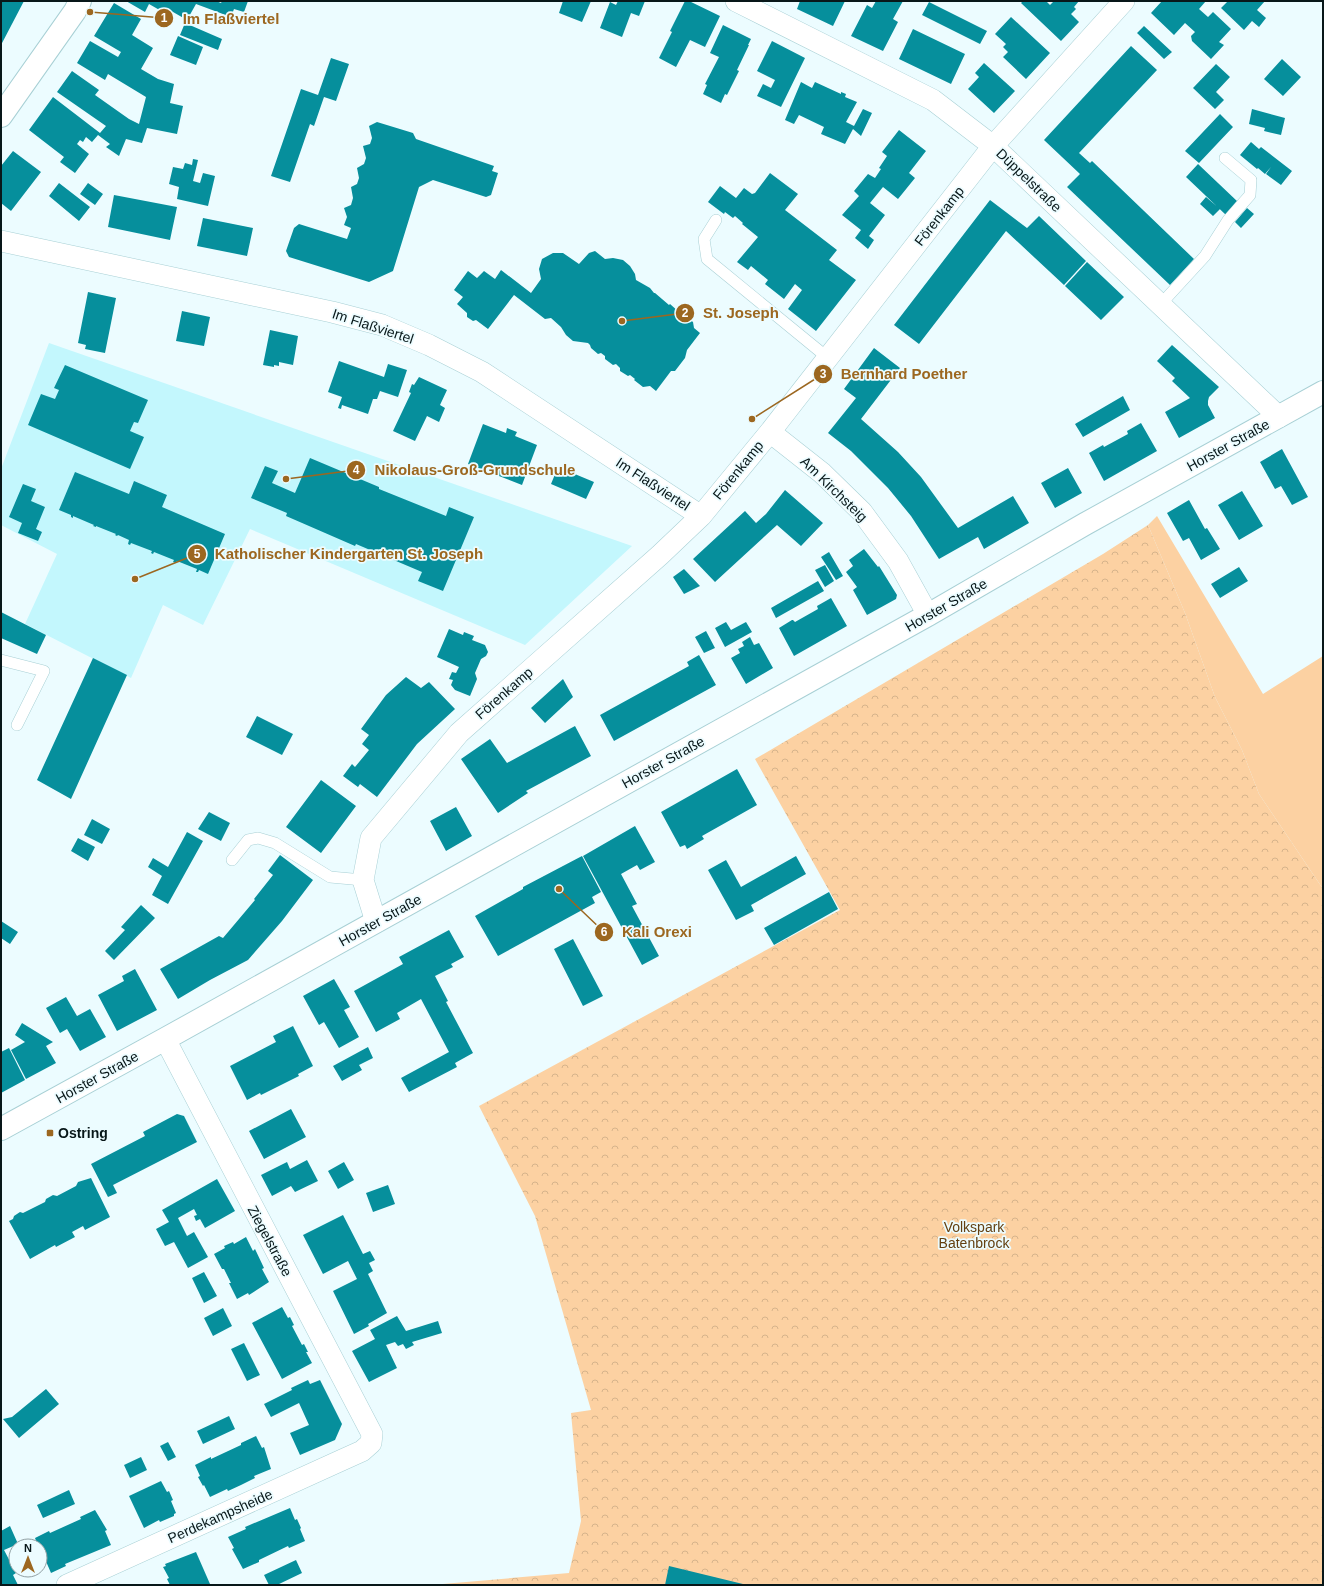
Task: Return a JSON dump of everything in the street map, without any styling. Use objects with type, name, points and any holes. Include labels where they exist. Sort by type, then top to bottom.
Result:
[{"type":"main road","points":[[1,116],[75,11],[80,1]]},
{"type":"main road","name":"Horster Straße","points":[[1,1129],[928,615],[1085,524],[1323,392]]},
{"type":"street","name":"Düppelstraße","points":[[736,1],[933,100],[993,146],[1279,417]]},
{"type":"street","name":"Förenkamp","points":[[376,922],[363,880],[371,838],[459,733],[660,555],[701,516],[772,429],[993,146],[1124,1]]},
{"type":"street","name":"Im Flaßviertel","points":[[1,240],[332,312],[382,325],[429,345],[482,372],[701,516]]},
{"type":"street","name":"Am Kirchsteig","points":[[772,429],[822,473],[862,512],[898,561],[928,615]]},
{"type":"street","name":"Ziegelstraße","points":[[165,1039],[369,1428],[372,1434],[371,1443]]},
{"type":"street","name":"Perdekampsheide","points":[[67,1585],[342,1460],[362,1450],[371,1443]]},
{"type":"lane","points":[[1160,305],[1205,256],[1228,220],[1250,195],[1251,180],[1225,158]]},
{"type":"lane","points":[[716,220],[704,239],[707,258],[828,358]]},
{"type":"lane","points":[[1,660],[44,671],[17,724]]},
{"type":"lane","points":[[232,860],[248,840],[258,838],[275,842],[330,877],[363,880]]},
{"type":"shaded area","points":[[49,343],[632,546],[525,645],[250,529],[203,625],[163,605],[131,678],[25,624],[57,554],[1,525],[1,469]]},
{"type":"green space","points":[[1157,516],[1263,694],[1323,656],[1323,889],[1259,794],[1242,750],[1215,697],[1185,613],[1148,525]]},
{"type":"green space","name":"Volkspark Batenbrock","points":[[1148,525],[1185,613],[1215,697],[1242,750],[1259,794],[1323,889],[1323,1585],[431,1585],[569,1573],[581,1521],[571,1413],[591,1410],[535,1216],[479,1106],[840,910],[755,759],[1103,554]]},
{"type":"building","points":[[1,1],[24,1],[1,45]]},
{"type":"building","points":[[126,1],[216,1],[221,3],[222,1],[248,1],[244,12],[234,9],[231,17],[196,4],[187,20],[166,8],[163,12],[149,4],[145,12]]},
{"type":"building","points":[[563,1],[591,1],[582,22],[559,13]]},
{"type":"building","points":[[618,1],[645,1],[639,16],[631,13],[622,37],[600,28],[610,2],[616,5]]},
{"type":"building","points":[[685,1],[689,1],[720,16],[705,47],[690,40],[676,67],[659,58]]},
{"type":"building","points":[[800,1],[845,1],[833,26],[797,9]]},
{"type":"building","points":[[876,1],[903,1],[893,19],[898,22],[883,51],[851,36],[867,5],[872,8]]},
{"type":"building","points":[[1023,1],[1046,1],[1050,5],[1054,1],[1079,1],[1074,7],[1076,9],[1071,14],[1079,22],[1061,41],[1021,3]]},
{"type":"building","points":[[1162,1],[1206,1],[1199,9],[1208,17],[1213,12],[1231,29],[1219,42],[1224,45],[1211,59],[1192,41],[1191,36],[1195,32],[1185,23],[1174,35],[1151,13]]},
{"type":"building","points":[[1228,1],[1265,1],[1257,10],[1266,18],[1259,27],[1252,21],[1244,30],[1221,8]]},
{"type":"building","points":[[929,2],[987,31],[980,44],[922,15]]},
{"type":"building","points":[[114,3],[141,19],[132,35],[153,48],[141,69],[158,79],[174,84],[170,103],[183,106],[177,134],[147,128],[142,143],[126,139],[119,156],[106,147],[110,144],[98,135],[92,142],[86,137],[83,142],[80,140],[77,144],[89,154],[75,173],[60,162],[64,157],[29,130],[53,97],[100,133],[106,126],[57,92],[72,71],[99,90],[95,95],[129,119],[139,124],[146,97],[108,74],[105,80],[77,63],[90,41],[118,57],[121,52],[94,36]]},
{"type":"building","points":[[1011,17],[1050,53],[1026,79],[1003,57],[1008,52],[1003,47],[1006,44],[995,34]]},
{"type":"building","points":[[185,23],[222,39],[218,50],[180,35]]},
{"type":"building","points":[[723,25],[751,39],[737,70],[739,71],[727,95],[725,94],[721,103],[703,94],[707,85],[705,84],[719,57],[710,53]]},
{"type":"building","points":[[1144,26],[1172,52],[1164,59],[1137,33]]},
{"type":"building","points":[[913,29],[965,54],[951,84],[899,59]]},
{"type":"building","points":[[178,36],[203,47],[196,65],[170,55]]},
{"type":"building","points":[[772,41],[805,58],[781,107],[757,96],[763,84],[771,88],[775,80],[757,71]]},
{"type":"building","points":[[1131,46],[1157,70],[1079,153],[1090,163],[1092,161],[1194,259],[1170,285],[1067,187],[1080,174],[1044,140]]},
{"type":"building","points":[[331,58],[349,64],[336,101],[324,97],[314,126],[310,124],[290,182],[271,176],[301,89],[318,95]]},
{"type":"building","points":[[1282,59],[1301,77],[1283,96],[1264,79]]},
{"type":"building","points":[[984,63],[1015,91],[994,113],[968,89],[979,77],[975,73]]},
{"type":"building","points":[[1216,64],[1230,77],[1216,92],[1224,100],[1215,109],[1193,88]]},
{"type":"building","points":[[801,82],[812,88],[815,82],[841,94],[841,92],[846,94],[845,97],[857,102],[846,122],[854,126],[863,109],[872,113],[861,136],[853,129],[845,144],[821,134],[824,127],[799,115],[794,124],[785,120]]},
{"type":"building","points":[[1252,109],[1285,118],[1281,135],[1264,131],[1265,128],[1249,124]]},
{"type":"building","points":[[1220,114],[1233,127],[1199,163],[1185,151]]},
{"type":"building","points":[[377,122],[413,133],[416,139],[494,166],[492,171],[498,173],[491,195],[486,197],[433,180],[419,187],[393,271],[369,282],[289,257],[286,251],[294,228],[299,224],[347,239],[351,228],[344,225],[347,217],[344,208],[351,205],[353,198],[351,187],[357,184],[359,178],[357,168],[364,164],[366,158],[363,146],[370,144],[372,138],[369,126]]},
{"type":"building","points":[[899,130],[926,151],[909,173],[915,178],[898,199],[883,187],[870,203],[885,215],[869,236],[874,240],[868,249],[855,238],[861,230],[842,215],[859,196],[854,191],[868,174],[875,178],[881,169],[879,168],[887,156],[882,152]]},
{"type":"building","points":[[1251,142],[1259,149],[1261,147],[1292,171],[1281,185],[1266,174],[1271,167],[1265,174],[1240,155]]},
{"type":"building","points":[[13,151],[41,172],[11,211],[1,203],[1,166]]},
{"type":"building","points":[[193,159],[198,160],[193,181],[200,183],[203,173],[215,176],[208,206],[177,199],[179,187],[169,184],[173,167],[183,169],[185,163],[192,165]]},
{"type":"building","points":[[1198,164],[1238,202],[1226,215],[1186,177]]},
{"type":"building","points":[[770,173],[798,194],[785,210],[837,250],[829,260],[856,280],[816,331],[788,309],[802,290],[795,284],[784,299],[765,284],[768,280],[751,266],[748,270],[737,262],[758,237],[735,216],[733,218],[725,212],[724,214],[708,202],[720,186],[736,198],[744,188],[752,194],[755,193]]},
{"type":"building","points":[[59,183],[90,207],[79,221],[49,196]]},
{"type":"building","points":[[88,183],[103,194],[95,205],[80,194]]},
{"type":"building","points":[[114,195],[177,207],[170,240],[108,227]]},
{"type":"building","points":[[1206,197],[1220,209],[1213,216],[1200,204]]},
{"type":"building","points":[[990,200],[1027,228],[1039,216],[1086,261],[1064,285],[1006,231],[919,344],[894,325]]},
{"type":"building","points":[[1247,208],[1254,214],[1241,228],[1235,222]]},
{"type":"building","points":[[203,218],[253,228],[247,256],[197,246]]},
{"type":"building","points":[[595,251],[605,259],[613,258],[623,260],[630,266],[635,274],[636,280],[650,288],[669,305],[670,304],[683,316],[693,322],[694,328],[700,333],[687,350],[685,358],[675,371],[671,371],[656,391],[650,386],[643,387],[630,375],[628,376],[620,371],[620,368],[616,364],[613,365],[605,359],[605,356],[601,353],[598,354],[588,343],[573,341],[551,318],[545,319],[514,295],[488,329],[476,320],[473,321],[467,317],[467,313],[457,304],[463,297],[454,290],[468,271],[477,278],[484,271],[495,279],[501,270],[531,293],[541,279],[539,269],[542,259],[553,253],[563,253],[579,264],[589,253]]},
{"type":"building","points":[[1087,262],[1124,297],[1101,320],[1065,286]]},
{"type":"building","points":[[88,292],[116,298],[105,353],[85,349],[86,345],[78,343]]},
{"type":"building","points":[[182,311],[210,317],[204,346],[176,341]]},
{"type":"building","points":[[270,330],[298,336],[293,365],[279,362],[279,366],[274,365],[274,367],[263,365]]},
{"type":"building","points":[[1172,345],[1219,387],[1209,397],[1208,401],[1208,405],[1215,418],[1179,438],[1165,412],[1190,398],[1172,381],[1175,378],[1157,361]]},
{"type":"building","points":[[874,348],[900,368],[861,419],[898,452],[921,477],[958,528],[1013,496],[1029,523],[984,549],[978,537],[939,559],[911,516],[888,488],[851,451],[828,433],[856,398],[844,389]]},
{"type":"building","points":[[339,361],[384,377],[388,364],[407,370],[398,397],[380,391],[377,399],[373,399],[368,414],[342,405],[341,409],[338,408],[342,397],[328,392]]},
{"type":"building","points":[[65,365],[148,400],[138,423],[134,422],[130,431],[144,437],[130,469],[28,425],[41,394],[55,399],[59,390],[54,388]]},
{"type":"building","points":[[419,377],[447,390],[440,405],[445,408],[439,422],[427,416],[415,441],[393,431],[411,393],[409,392],[412,384],[414,385]]},
{"type":"building","points":[[1123,396],[1130,410],[1083,437],[1075,424]]},
{"type":"building","points":[[1141,423],[1157,451],[1104,481],[1089,453],[1128,434],[1127,431]]},
{"type":"building","points":[[483,424],[506,433],[507,428],[517,432],[515,436],[537,445],[522,485],[468,464]]},
{"type":"building","points":[[1282,449],[1308,497],[1292,505],[1281,486],[1275,489],[1260,462]]},
{"type":"building","points":[[310,458],[379,487],[379,489],[446,516],[449,507],[474,517],[443,591],[418,581],[422,572],[356,544],[355,546],[286,516],[287,513],[251,498],[265,466],[278,471],[272,483],[295,493]]},
{"type":"building","points":[[558,467],[594,482],[586,499],[551,484]]},
{"type":"building","points":[[1068,468],[1082,493],[1055,508],[1041,483]]},
{"type":"building","points":[[75,472],[129,494],[134,481],[167,495],[162,507],[225,534],[208,574],[199,570],[196,572],[197,569],[177,561],[176,563],[173,562],[174,560],[154,552],[153,554],[151,553],[152,551],[131,543],[130,545],[128,544],[129,540],[93,526],[94,525],[73,516],[73,518],[71,515],[59,510]]},
{"type":"building","points":[[23,484],[36,489],[31,501],[45,507],[36,529],[42,532],[38,541],[18,533],[22,523],[9,517]]},
{"type":"building","points":[[785,490],[823,523],[801,546],[777,525],[715,582],[693,559],[745,511],[756,523],[766,514]]},
{"type":"building","points":[[1242,491],[1263,526],[1239,540],[1218,505]]},
{"type":"building","points":[[1189,500],[1205,529],[1207,528],[1220,549],[1201,560],[1189,538],[1183,541],[1167,513]]},
{"type":"building","points":[[864,549],[878,567],[879,566],[897,595],[896,599],[867,615],[853,590],[857,587],[846,572],[853,566],[849,560]]},
{"type":"building","points":[[829,552],[843,576],[836,580],[821,557]]},
{"type":"building","points":[[825,565],[834,581],[825,587],[815,570]]},
{"type":"building","points":[[1239,567],[1248,581],[1220,598],[1211,584]]},
{"type":"building","points":[[684,569],[700,586],[684,594],[673,577]]},
{"type":"building","points":[[818,581],[824,591],[776,618],[771,608]]},
{"type":"building","points":[[831,598],[847,626],[794,656],[779,628],[792,620],[795,622],[818,609],[817,606]]},
{"type":"building","points":[[1,612],[46,635],[37,654],[1,638]]},
{"type":"building","points":[[726,622],[731,630],[746,622],[752,632],[725,647],[715,628]]},
{"type":"building","points":[[449,629],[463,635],[464,632],[474,636],[472,640],[485,645],[488,652],[486,656],[481,659],[475,673],[477,679],[470,696],[455,690],[451,685],[453,680],[449,679],[452,672],[456,673],[459,667],[437,657]]},
{"type":"building","points":[[706,631],[715,648],[704,653],[695,637]]},
{"type":"building","points":[[750,637],[754,645],[759,643],[773,668],[746,684],[731,658],[740,653],[738,649],[744,646],[742,642]]},
{"type":"building","points":[[699,655],[716,685],[614,741],[600,715],[689,666],[687,662]]},
{"type":"building","points":[[93,658],[127,675],[71,799],[37,780]]},
{"type":"building","points":[[406,677],[421,688],[429,682],[455,709],[417,744],[377,797],[360,784],[358,787],[343,776],[352,764],[355,767],[369,750],[362,744],[369,735],[361,729],[386,695]]},
{"type":"building","points":[[563,679],[573,697],[545,723],[531,708]]},
{"type":"building","points":[[257,716],[293,734],[282,755],[246,737]]},
{"type":"building","points":[[575,726],[591,756],[526,791],[528,793],[498,813],[461,759],[490,739],[507,763]]},
{"type":"building","points":[[737,769],[757,805],[702,836],[704,839],[687,849],[685,845],[680,847],[661,812]]},
{"type":"building","points":[[321,780],[356,806],[321,853],[286,827]]},
{"type":"building","points":[[456,807],[472,836],[446,851],[430,821]]},
{"type":"building","points":[[209,812],[230,823],[221,841],[198,829]]},
{"type":"building","points":[[92,819],[110,829],[102,844],[84,835]]},
{"type":"building","points":[[635,826],[655,862],[640,870],[637,865],[621,874],[637,904],[632,906],[659,956],[642,965],[583,856]]},
{"type":"building","points":[[187,832],[203,841],[168,904],[152,895],[162,876],[148,867],[153,858],[168,867]]},
{"type":"building","points":[[78,838],[95,847],[88,861],[71,851]]},
{"type":"building","points":[[280,855],[313,880],[282,921],[248,960],[178,999],[160,969],[219,936],[223,938],[255,900],[254,899],[273,875],[268,871]]},
{"type":"building","points":[[582,856],[601,892],[592,897],[595,903],[498,956],[475,916],[523,889],[523,887]]},
{"type":"building","points":[[796,856],[806,874],[751,905],[754,911],[736,920],[708,870],[726,860],[741,887]]},
{"type":"building","points":[[829,892],[838,909],[774,945],[764,928]]},
{"type":"building","points":[[141,905],[155,918],[114,960],[105,951],[125,930],[121,927]]},
{"type":"building","points":[[1,921],[18,932],[10,944],[1,938]]},
{"type":"building","points":[[449,930],[464,957],[451,964],[453,967],[435,976],[448,1001],[446,1002],[473,1053],[455,1063],[457,1067],[409,1092],[401,1078],[449,1052],[421,999],[397,1013],[400,1019],[376,1032],[354,991],[403,964],[399,957]]},
{"type":"building","points":[[573,939],[603,996],[583,1006],[554,949]]},
{"type":"building","points":[[135,969],[157,1010],[117,1031],[98,995],[124,981],[122,976]]},
{"type":"building","points":[[334,979],[350,1007],[344,1010],[359,1037],[339,1048],[324,1022],[319,1025],[303,996]]},
{"type":"building","points":[[66,997],[77,1016],[90,1009],[106,1037],[80,1051],[67,1029],[60,1033],[46,1008]]},
{"type":"building","points":[[22,1023],[53,1042],[46,1046],[56,1063],[26,1079],[11,1050],[25,1042],[15,1035]]},
{"type":"building","points":[[293,1026],[313,1066],[298,1074],[299,1076],[261,1095],[260,1093],[247,1100],[230,1066],[276,1042],[273,1036]]},
{"type":"building","points":[[368,1047],[373,1058],[359,1065],[362,1070],[342,1081],[333,1066]]},
{"type":"building","points":[[9,1048],[25,1080],[1,1093],[1,1052]]},
{"type":"building","points":[[291,1109],[306,1137],[264,1159],[249,1131]]},
{"type":"building","points":[[177,1114],[184,1116],[197,1142],[113,1185],[117,1193],[108,1197],[91,1164],[145,1136],[143,1132]]},
{"type":"building","points":[[307,1160],[318,1181],[295,1192],[291,1186],[272,1196],[261,1175],[287,1162],[290,1169]]},
{"type":"building","points":[[344,1162],[354,1180],[338,1189],[328,1171]]},
{"type":"building","points":[[91,1178],[110,1217],[85,1230],[83,1226],[72,1232],[75,1237],[56,1247],[55,1245],[30,1259],[9,1221],[20,1212],[23,1213],[45,1202],[46,1199],[53,1195],[57,1196],[76,1186],[78,1182]]},
{"type":"building","points":[[217,1179],[235,1211],[205,1228],[200,1219],[196,1221],[194,1216],[197,1215],[194,1209],[178,1218],[187,1236],[194,1232],[208,1257],[188,1268],[174,1242],[165,1246],[156,1229],[169,1222],[162,1210]]},
{"type":"building","points":[[388,1185],[395,1204],[373,1212],[366,1193]]},
{"type":"building","points":[[343,1215],[363,1254],[370,1251],[375,1260],[369,1263],[373,1271],[368,1274],[387,1313],[368,1324],[369,1326],[354,1334],[333,1291],[357,1279],[348,1261],[323,1274],[303,1235]]},
{"type":"building","points":[[246,1237],[253,1251],[255,1249],[264,1268],[262,1269],[269,1282],[249,1295],[248,1293],[237,1299],[224,1269],[222,1269],[214,1254],[225,1248],[224,1246],[233,1242],[234,1244]]},
{"type":"building","points":[[204,1272],[217,1296],[204,1303],[192,1278]]},
{"type":"building","points":[[282,1307],[288,1318],[290,1317],[294,1325],[292,1326],[302,1345],[304,1344],[308,1352],[306,1352],[312,1363],[282,1379],[252,1323]]},
{"type":"building","points":[[223,1308],[232,1326],[213,1336],[204,1318]]},
{"type":"building","points":[[397,1316],[406,1331],[438,1321],[442,1333],[412,1342],[414,1345],[406,1349],[403,1344],[398,1346],[395,1342],[386,1345],[397,1368],[369,1382],[352,1351],[375,1339],[370,1330]]},
{"type":"building","points":[[244,1343],[260,1375],[247,1381],[231,1349]]},
{"type":"building","points":[[308,1380],[310,1384],[320,1380],[342,1424],[335,1440],[300,1455],[290,1433],[309,1425],[299,1403],[271,1417],[264,1404]]},
{"type":"building","points":[[46,1389],[59,1404],[19,1438],[3,1419],[12,1417]]},
{"type":"building","points":[[229,1416],[235,1429],[203,1444],[197,1431]]},
{"type":"building","points":[[256,1436],[262,1448],[264,1447],[271,1469],[254,1476],[255,1478],[228,1491],[227,1489],[210,1497],[198,1477],[200,1476],[195,1465],[241,1445],[241,1443]]},
{"type":"building","points":[[168,1442],[176,1457],[168,1461],[160,1446]]},
{"type":"building","points":[[141,1457],[147,1470],[130,1478],[124,1465]]},
{"type":"building","points":[[161,1481],[167,1492],[169,1491],[176,1513],[174,1516],[160,1522],[159,1520],[144,1528],[129,1496]]},
{"type":"building","points":[[69,1490],[75,1504],[43,1518],[37,1505]]},
{"type":"building","points":[[290,1508],[295,1520],[297,1519],[305,1541],[289,1548],[288,1546],[243,1569],[232,1549],[234,1548],[228,1537],[246,1529],[245,1527]]},
{"type":"building","points":[[95,1510],[107,1530],[105,1531],[111,1545],[65,1564],[66,1566],[51,1573],[48,1566],[48,1538],[35,1538],[81,1519],[80,1517]]},
{"type":"building","points":[[10,1526],[15,1538],[8,1538],[8,1548],[4,1550],[8,1558],[8,1578],[14,1578],[18,1585],[1,1585],[1,1531]]},
{"type":"building","points":[[196,1552],[210,1584],[170,1585],[167,1579],[169,1578],[163,1567],[166,1566],[165,1564]]},
{"type":"building","points":[[296,1560],[302,1573],[277,1585],[269,1585],[264,1575]]},
{"type":"building","points":[[669,1566],[743,1584],[743,1585],[665,1585]]},
{"type":"place","name":"Im Flaßviertel","points":[[90,12]]},
{"type":"place","name":"St. Joseph","points":[[622,321]]},
{"type":"place","name":"Bernhard Poether","points":[[752,419]]},
{"type":"place","name":"Nikolaus-Groß-Grundschule","points":[[286,479]]},
{"type":"place","name":"Katholischer Kindergarten St. Joseph","points":[[135,579]]},
{"type":"place","name":"Kali Orexi","points":[[559,889]]},
{"type":"place","name":"Ostring","points":[[50,1133]]}]
